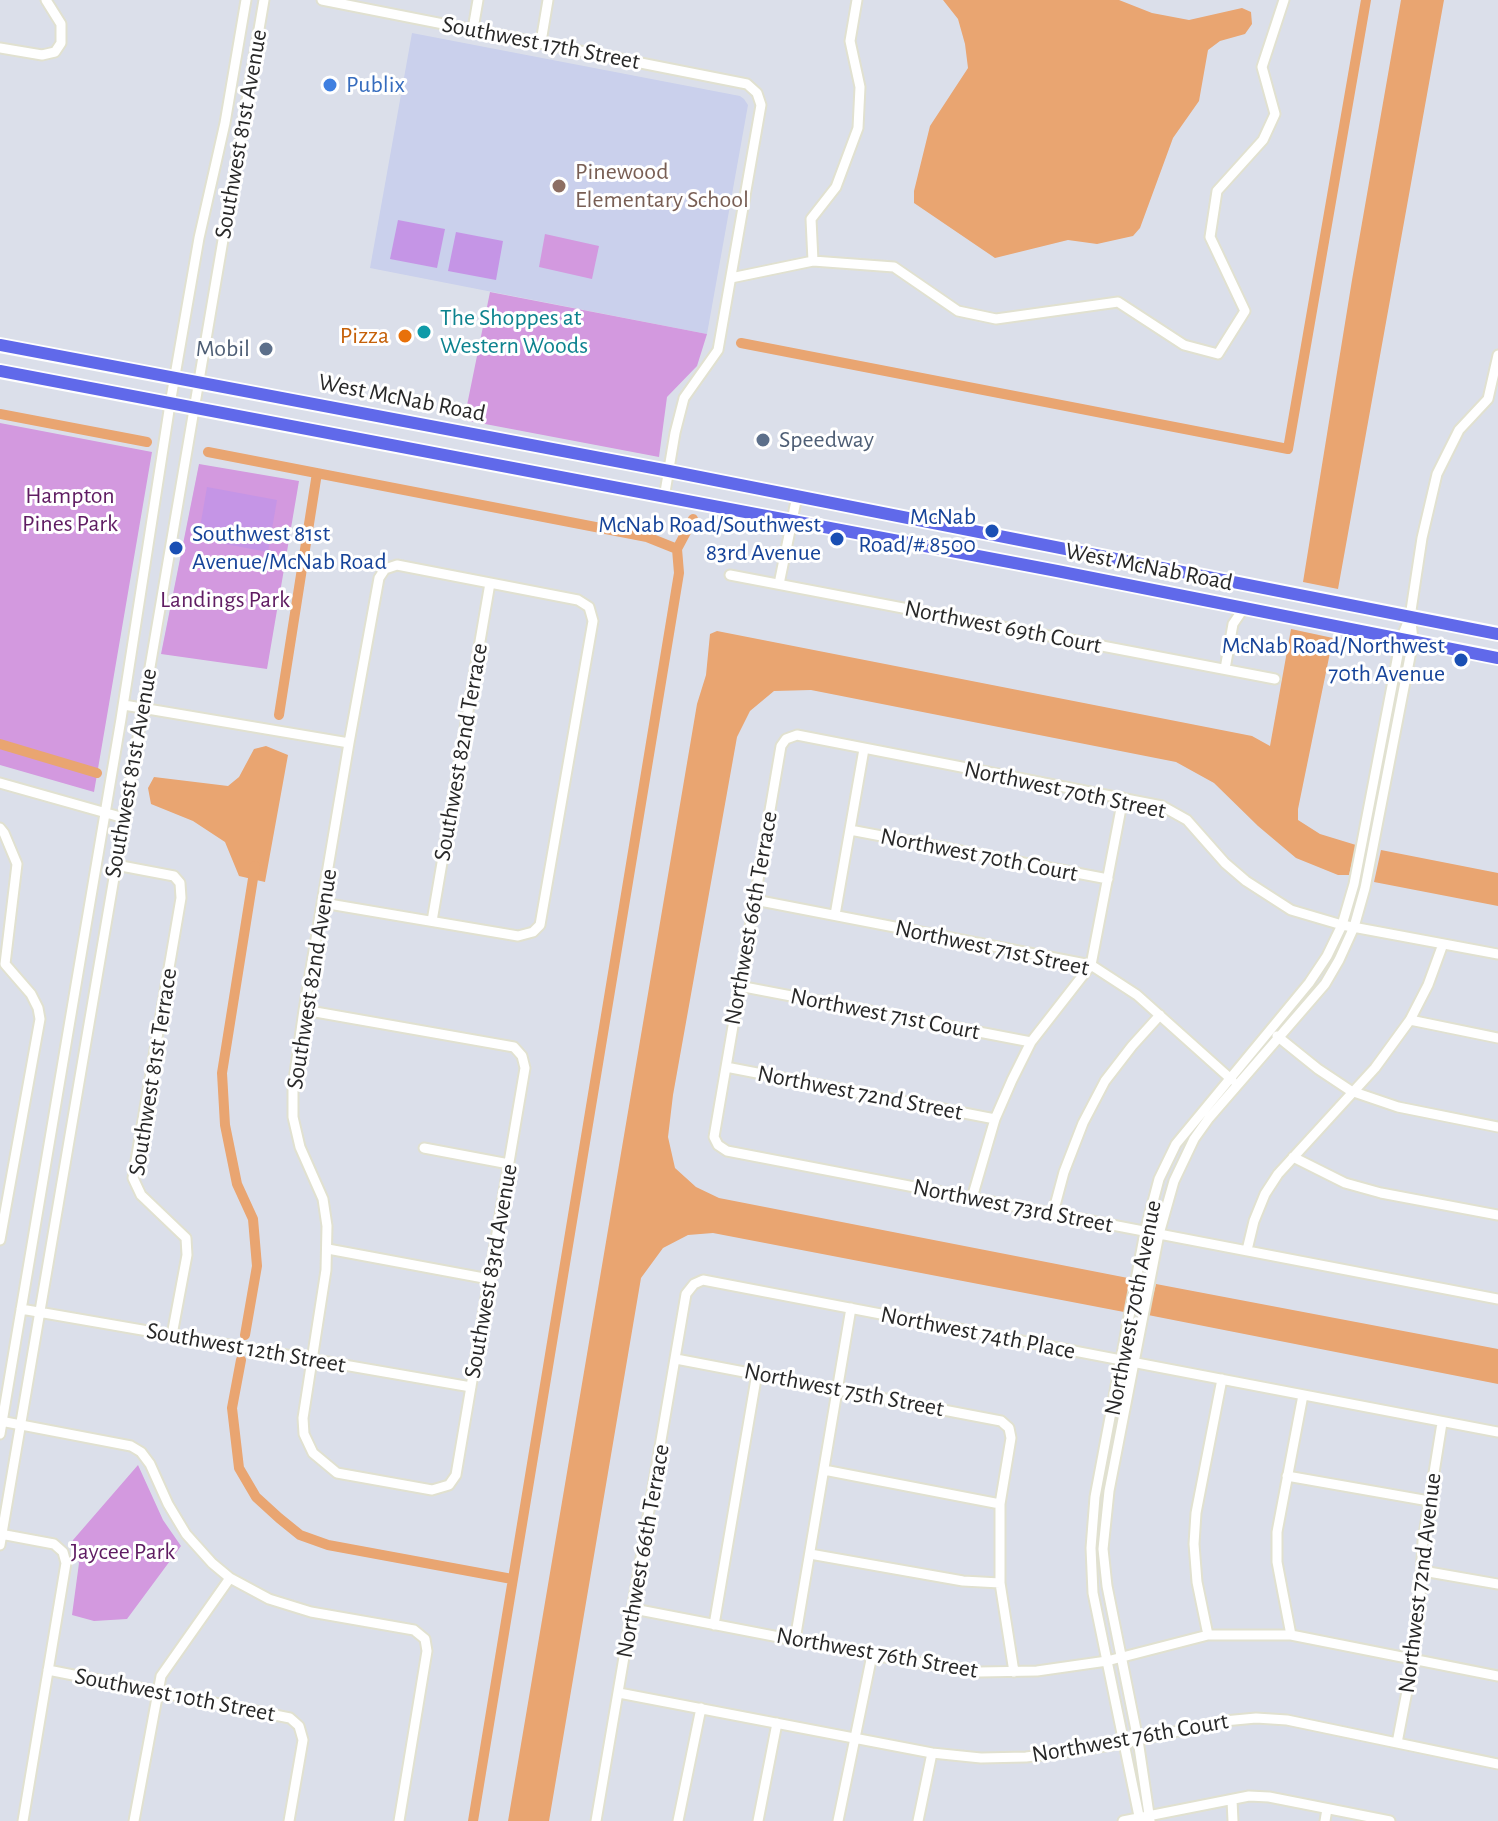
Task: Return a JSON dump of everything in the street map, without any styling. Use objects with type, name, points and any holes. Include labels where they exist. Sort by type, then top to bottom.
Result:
[{"type":"main road","name":"West McNab Road","points":[[0,345],[669,471],[1498,634]]},
{"type":"main road","name":"West McNab Road","points":[[0,371],[1498,658]]},
{"type":"street","points":[[0,48],[42,55],[55,52],[61,43],[61,24],[46,0]]},
{"type":"street","name":"Southwest 81st Avenue","points":[[0,1434],[124,705],[170,404],[246,0]]},
{"type":"street","name":"Southwest 81st Avenue","points":[[1,1538],[264,0]]},
{"type":"street","name":"Southwest 17th Street","points":[[322,0],[747,84],[757,93],[761,105],[731,278]]},
{"type":"street","points":[[473,29],[478,0]]},
{"type":"street","points":[[541,42],[548,0]]},
{"type":"street","points":[[813,261],[811,219],[836,187],[858,128],[860,87],[850,41],[857,0]]},
{"type":"street","points":[[664,498],[684,398],[718,350],[731,278],[813,261],[894,267],[958,311],[996,319],[1118,302],[1184,345],[1218,354],[1245,311],[1210,237],[1217,191],[1263,140],[1275,114],[1262,67],[1284,0]]},
{"type":"street","name":"Northwest 70th Avenue","points":[[1144,1819],[1138,1740],[1107,1586],[1103,1549],[1109,1491],[1159,1234],[1174,1181],[1194,1139],[1325,984],[1354,927],[1365,888],[1422,538],[1437,474],[1459,430],[1488,399],[1498,355]]},
{"type":"street","points":[[779,584],[797,496]]},
{"type":"street","name":"Southwest 82nd Avenue","points":[[449,1485],[432,1490],[337,1473],[313,1453],[304,1434],[303,1418],[328,1249],[323,1199],[300,1147],[293,1117],[293,1087],[379,578],[385,569],[397,565],[490,583]]},
{"type":"street","name":"Northwest 69th Court","points":[[730,575],[1275,679]]},
{"type":"street","points":[[323,903],[518,936],[533,932],[540,925],[593,621],[589,607],[578,600],[490,583]]},
{"type":"street","name":"Southwest 82nd Terrace","points":[[432,921],[490,583]]},
{"type":"street","points":[[1225,669],[1233,624],[1244,608]]},
{"type":"street","name":"Northwest 70th Avenue","points":[[1144,1819],[1124,1743],[1093,1593],[1092,1526],[1145,1232],[1159,1179],[1176,1144],[1309,983],[1342,925],[1354,884],[1407,640]]},
{"type":"street","points":[[124,705],[349,743]]},
{"type":"street","name":"Northwest 70th Street","points":[[786,739],[797,735],[1162,806],[1187,820],[1225,863],[1267,896],[1291,910],[1342,925],[1498,954]]},
{"type":"street","name":"Northwest 66th Terrace","points":[[718,1145],[714,1137],[739,986],[781,746],[786,739]]},
{"type":"street","points":[[835,915],[864,749]]},
{"type":"street","points":[[0,783],[124,818]]},
{"type":"street","points":[[972,1198],[995,1119],[1031,1042],[1091,965],[1123,798]]},
{"type":"street","points":[[0,828],[17,864],[5,964],[31,994],[40,1019],[0,1240]]},
{"type":"street","name":"Northwest 70th Court","points":[[850,830],[1108,879]]},
{"type":"street","name":"Southwest 81st Terrace","points":[[116,865],[174,876],[180,883],[181,898],[133,1178],[134,1186],[141,1195],[186,1238],[187,1255],[172,1335]]},
{"type":"street","name":"Northwest 71st Street","points":[[755,900],[1091,965],[1137,995],[1238,1085]]},
{"type":"street","points":[[1247,1250],[1265,1194],[1278,1174],[1375,1068],[1410,1020],[1428,985],[1443,944]]},
{"type":"street","name":"Northwest 71st Court","points":[[739,986],[1031,1042]]},
{"type":"street","name":"Southwest 83rd Avenue","points":[[304,1010],[514,1047],[522,1056],[525,1068],[509,1164],[456,1475],[449,1485]]},
{"type":"street","points":[[1053,1213],[1064,1172],[1083,1123],[1105,1081],[1160,1015]]},
{"type":"street","points":[[1410,1020],[1498,1038]]},
{"type":"street","points":[[1271,1031],[1351,1091],[1398,1107],[1498,1127]]},
{"type":"street","name":"Northwest 72nd Street","points":[[726,1067],[995,1119]]},
{"type":"street","name":"Northwest 73rd Street","points":[[718,1145],[727,1151],[1498,1299]]},
{"type":"street","points":[[424,1148],[509,1164]]},
{"type":"street","points":[[1293,1157],[1345,1183],[1381,1193],[1498,1215]]},
{"type":"street","points":[[328,1249],[489,1279]]},
{"type":"street","name":"Northwest 74th Place","points":[[694,1284],[703,1280],[1498,1432]]},
{"type":"street","name":"Northwest 66th Terrace","points":[[596,1821],[686,1294],[694,1284]]},
{"type":"street","points":[[795,1640],[851,1308]]},
{"type":"street","name":"Southwest 12th Street","points":[[21,1309],[471,1387]]},
{"type":"street","name":"Northwest 75th Street","points":[[676,1359],[1001,1421],[1009,1428],[1011,1438],[1000,1504]]},
{"type":"street","points":[[714,1625],[757,1373]]},
{"type":"street","points":[[1208,1635],[1197,1582],[1194,1544],[1196,1513],[1222,1379]]},
{"type":"street","points":[[1291,1635],[1277,1562],[1277,1532],[1303,1395]]},
{"type":"street","points":[[1,1422],[131,1446],[141,1452],[150,1464],[186,1534],[230,1578],[269,1599],[311,1612],[414,1630],[425,1639],[427,1651],[399,1821]]},
{"type":"street","name":"Northwest 72nd Avenue","points":[[1397,1743],[1413,1660],[1423,1571],[1423,1541],[1442,1423]]},
{"type":"street","points":[[824,1470],[1000,1504],[1000,1583],[1014,1672]]},
{"type":"street","points":[[1287,1476],[1429,1501]]},
{"type":"street","points":[[1,1538],[54,1544],[63,1552],[66,1563],[23,1821]]},
{"type":"street","points":[[810,1554],[963,1581],[1000,1583]]},
{"type":"street","points":[[1423,1571],[1498,1584]]},
{"type":"street","points":[[134,1821],[161,1676],[230,1578]]},
{"type":"street","name":"Northwest 76th Street","points":[[634,1609],[943,1668],[1014,1672],[1107,1661],[1208,1635],[1291,1635],[1498,1676]]},
{"type":"street","points":[[838,1821],[872,1655]]},
{"type":"street","name":"Southwest 10th Street","points":[[48,1670],[290,1718],[299,1726],[303,1740],[289,1821]]},
{"type":"street","name":"Northwest 76th Court","points":[[619,1693],[932,1753],[981,1758],[1026,1757],[1124,1743],[1224,1721],[1256,1718],[1287,1720],[1498,1764]]},
{"type":"street","points":[[678,1821],[701,1708]]},
{"type":"street","points":[[758,1821],[777,1723]]},
{"type":"street","points":[[918,1821],[932,1753]]},
{"type":"street","points":[[1123,1821],[1232,1800],[1269,1797],[1390,1821]]},
{"type":"street","points":[[1232,1800],[1233,1821]]},
{"type":"street","points":[[1325,1821],[1327,1809]]},
{"type":"shaded area","points":[[943,0],[1119,0],[1152,13],[1189,20],[1242,8],[1251,12],[1252,24],[1245,34],[1220,41],[1208,50],[1199,101],[1173,138],[1140,228],[1133,236],[1097,244],[1068,240],[995,258],[914,203],[914,191],[930,126],[968,68],[958,19]]},
{"type":"shaded area","points":[[1401,0],[1444,0],[1338,589],[1303,582]]},
{"type":"shaded area","name":"Pinewood Elementary School","points":[[412,33],[744,99],[748,105],[707,334],[370,268]]},
{"type":"shaded area","points":[[398,220],[445,229],[437,268],[390,259]]},
{"type":"shaded area","points":[[456,232],[503,241],[496,280],[448,271]]},
{"type":"shaded area","points":[[207,487],[277,500],[268,552],[198,539]]},
{"type":"shaded area","points":[[1291,629],[1333,638],[1298,820],[1320,834],[1356,845],[1349,875],[1338,875],[1296,858],[1214,783],[1176,762],[811,690],[774,691],[750,711],[737,737],[673,1095],[668,1137],[675,1168],[696,1187],[719,1198],[1128,1278],[1124,1312],[713,1233],[688,1235],[663,1248],[641,1278],[549,1821],[508,1821],[697,704],[706,675],[710,634],[717,631],[1252,736],[1270,746]]},
{"type":"shaded area","points":[[266,746],[288,755],[265,882],[239,876],[225,842],[193,821],[151,804],[148,788],[154,777],[228,786],[239,777],[254,749]]},
{"type":"shaded area","points":[[1381,850],[1498,873],[1498,906],[1374,882]]},
{"type":"shaded area","points":[[1156,1284],[1498,1349],[1498,1384],[1148,1315]]},
{"type":"green space","points":[[545,234],[599,246],[592,279],[539,267]]},
{"type":"green space","points":[[490,292],[707,334],[697,366],[667,397],[659,457],[464,420]]},
{"type":"green space","name":"Hampton Pines Park","points":[[0,423],[152,452],[94,792],[0,765]]},
{"type":"green space","name":"Landings Park","points":[[199,464],[299,481],[267,669],[161,654]]},
{"type":"green space","name":"Jaycee Park","points":[[138,1465],[163,1520],[181,1546],[127,1619],[94,1621],[72,1615],[79,1563],[73,1540]]},
{"type":"waterway","points":[[741,343],[1288,449],[1366,0]]},
{"type":"waterway","points":[[0,414],[147,442]]},
{"type":"waterway","points":[[208,452],[647,537],[677,549],[679,573],[473,1821]]},
{"type":"waterway","points":[[279,715],[317,473]]},
{"type":"waterway","points":[[677,549],[693,519]]},
{"type":"waterway","points":[[0,744],[97,773]]},
{"type":"waterway","points":[[245,1335],[257,1266],[253,1219],[237,1184],[225,1125],[222,1073],[255,866]]},
{"type":"waterway","points":[[241,1360],[232,1408],[239,1468],[256,1497],[300,1535],[328,1545],[512,1579]]},
{"type":"place","name":"Publix","points":[[330,85]]},
{"type":"place","name":"Pinewood Elementary School","points":[[559,186]]},
{"type":"place","name":"The Shoppes at Western Woods","points":[[424,332]]},
{"type":"place","name":"Pizza","points":[[405,336]]},
{"type":"place","name":"Mobil","points":[[266,349]]},
{"type":"place","name":"Speedway","points":[[763,440]]},
{"type":"place","name":"McNab Road/# 8500","points":[[992,531]]},
{"type":"place","name":"McNab Road/Southwest 83rd Avenue","points":[[837,539]]},
{"type":"place","name":"Southwest 81st Avenue/McNab Road","points":[[176,548]]},
{"type":"place","name":"McNab Road/Northwest 70th Avenue","points":[[1461,660]]}]
